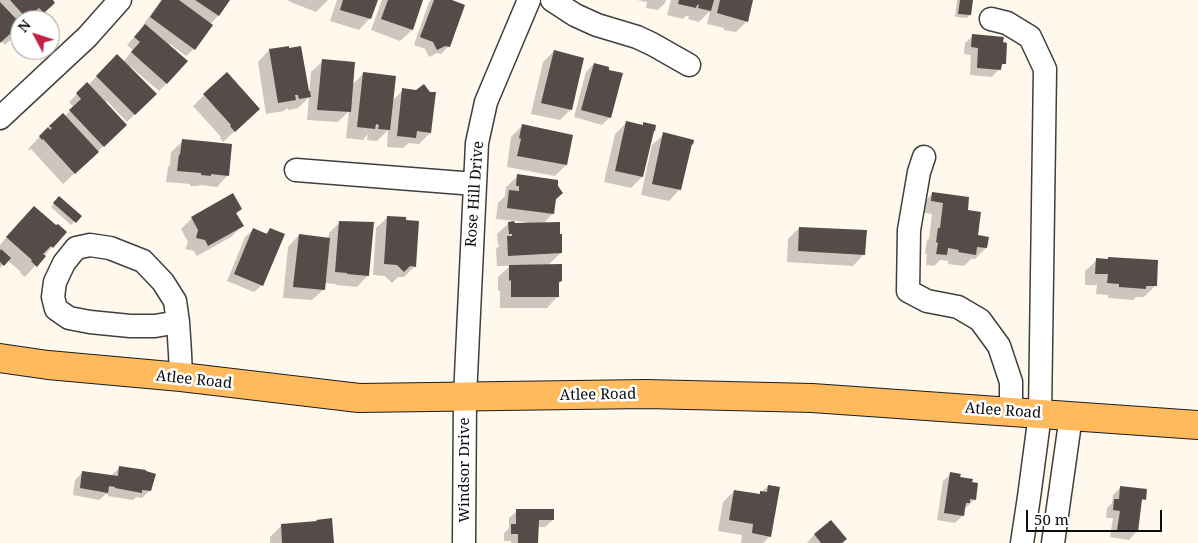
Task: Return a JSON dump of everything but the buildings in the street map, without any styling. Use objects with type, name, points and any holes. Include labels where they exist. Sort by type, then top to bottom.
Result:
[{"type":"main road","name":"Atlee Road","points":[[0,358],[58,366],[180,377],[359,398],[646,394],[812,398],[1198,425]]},
{"type":"street","points":[[0,118],[87,37],[120,0]]},
{"type":"street","name":"Rose Hill Drive","points":[[465,397],[477,143],[486,102],[529,0]]},
{"type":"street","points":[[552,0],[575,15],[597,25],[637,37],[689,65]]},
{"type":"street","points":[[991,19],[1007,24],[1030,37],[1045,69],[1040,414],[1022,543]]},
{"type":"street","points":[[924,157],[919,172],[909,230],[908,291],[927,301],[958,306],[980,320],[999,346],[1012,382],[1011,412]]},
{"type":"street","points":[[296,170],[475,184]]},
{"type":"street","points":[[178,322],[155,326],[130,326],[68,318],[56,309],[53,297],[55,282],[64,263],[76,248],[90,245],[110,248],[143,261],[163,282],[175,301],[178,322],[180,377]]},
{"type":"street","name":"Windsor Drive","points":[[464,543],[465,397]]},
{"type":"street","points":[[1053,543],[1071,416]]}]
